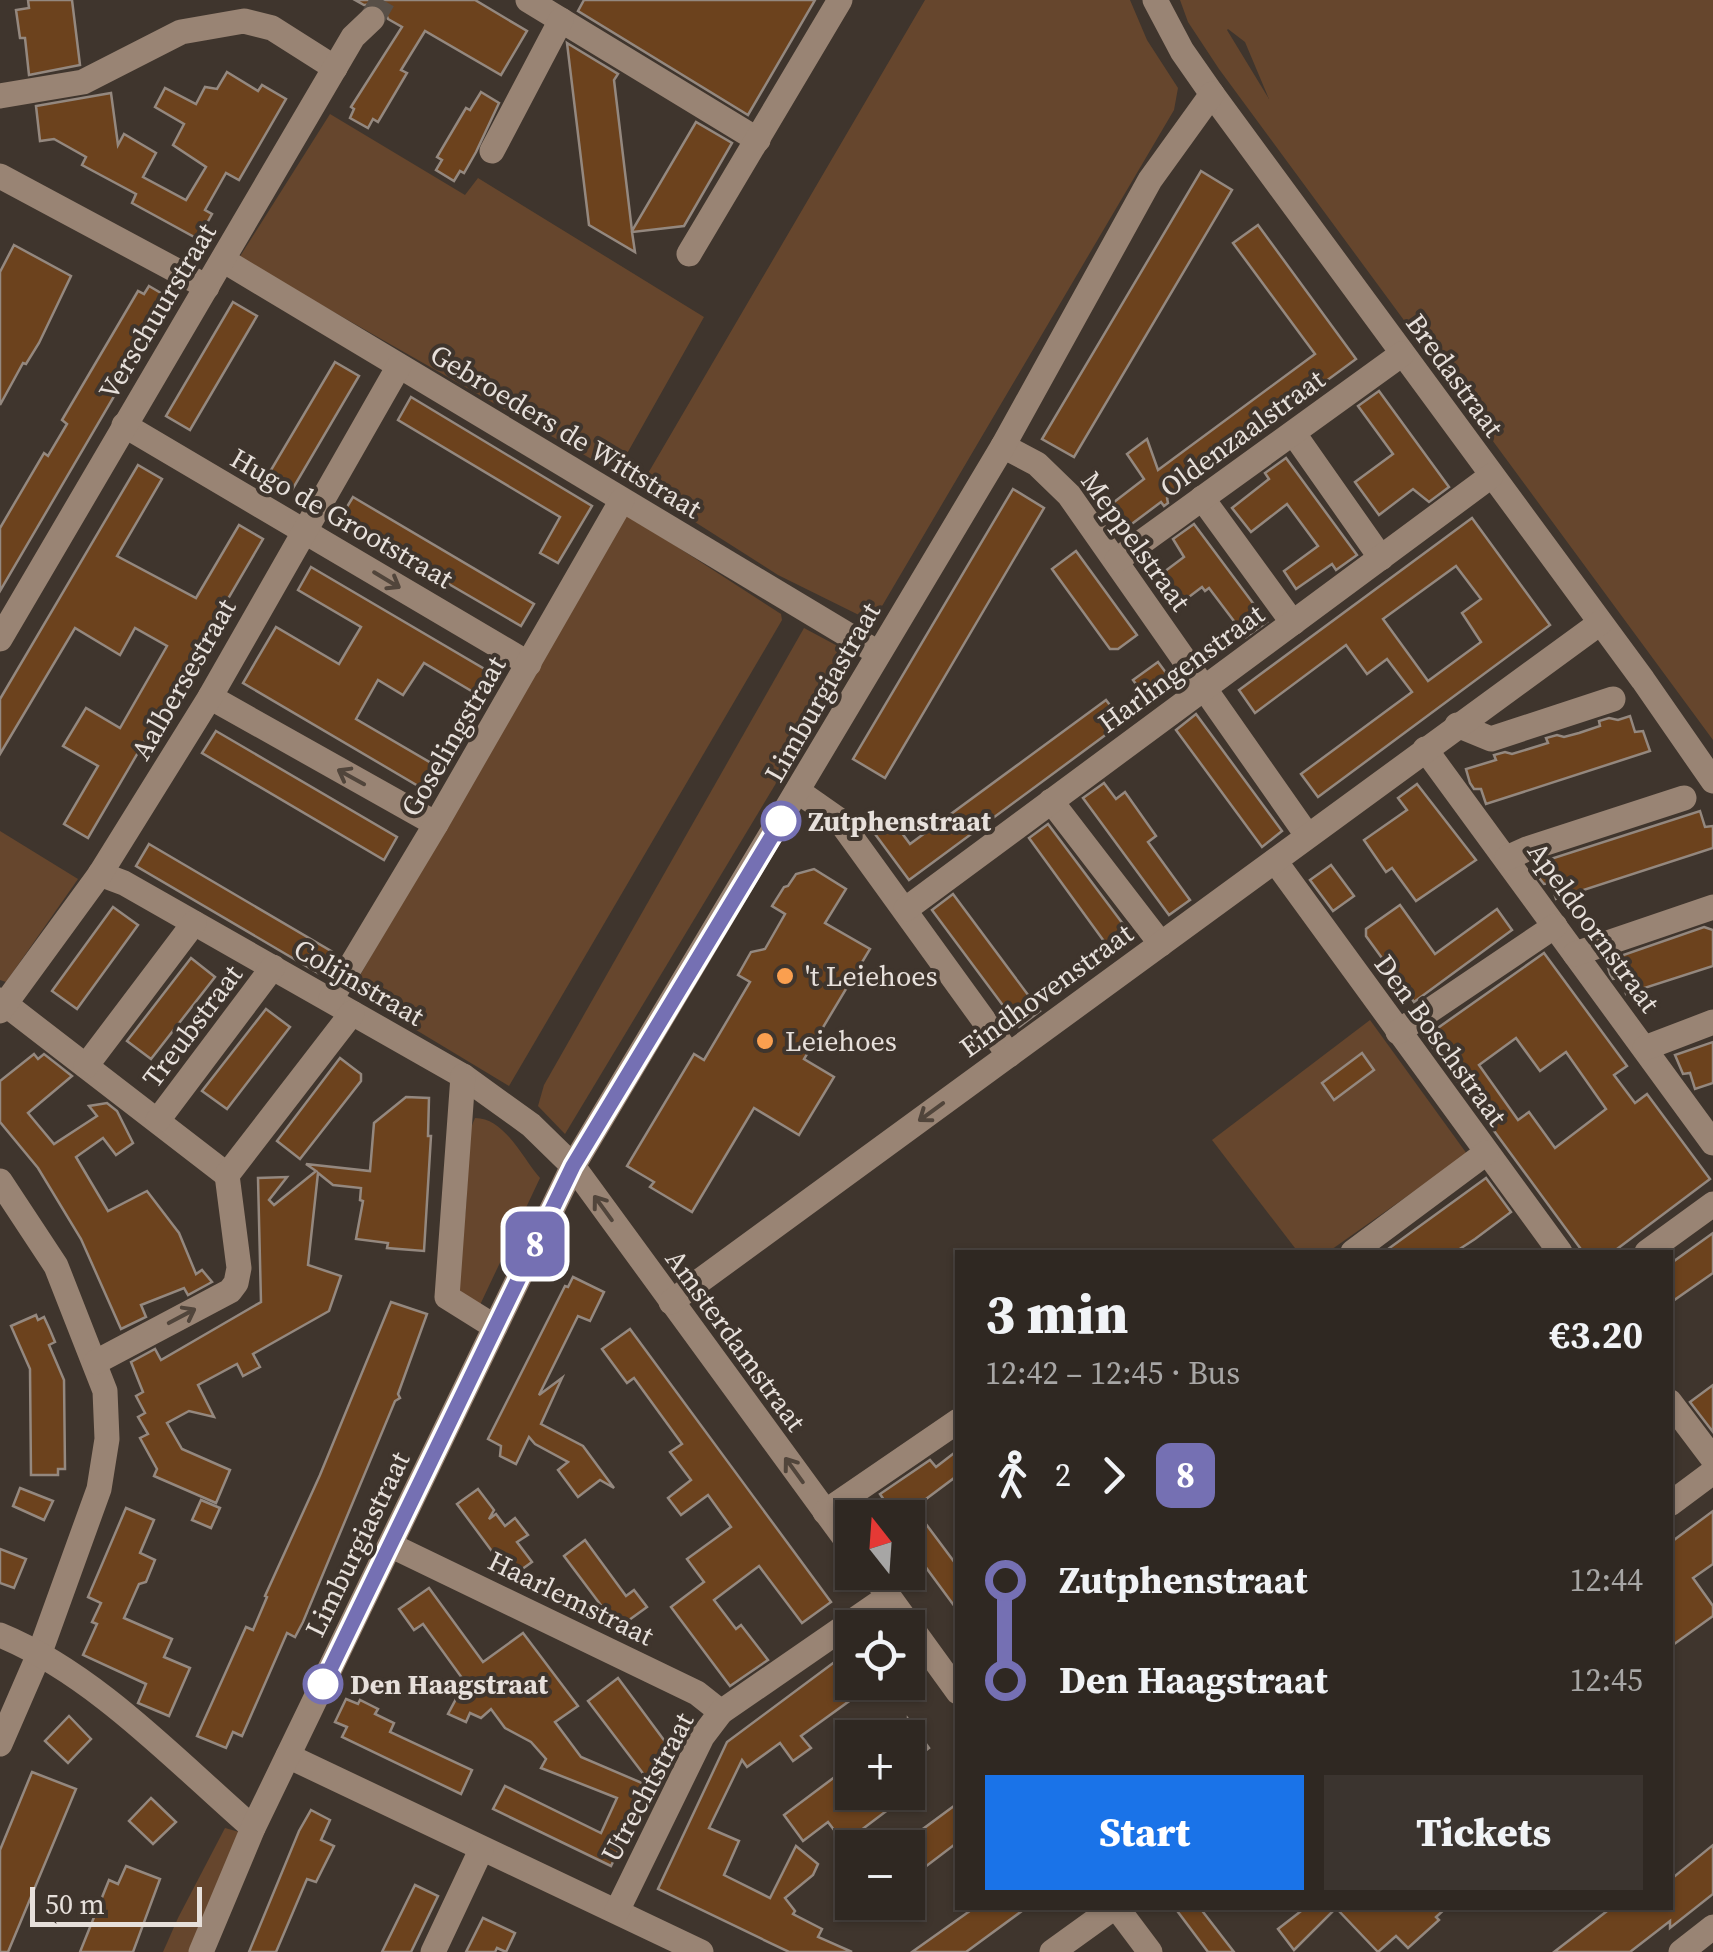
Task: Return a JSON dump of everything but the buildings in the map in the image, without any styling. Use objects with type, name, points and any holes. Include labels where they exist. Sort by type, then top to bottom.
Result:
[{"type":"street","points":[[528,0],[758,140]]},
{"type":"street","points":[[689,254],[840,0]]},
{"type":"street","name":"Bredastraat","points":[[1155,0],[1182,51],[1212,94],[1713,781]]},
{"type":"street","name":"Verschuurstraat","points":[[0,639],[353,37],[372,18]]},
{"type":"street","points":[[492,151],[561,20]]},
{"type":"street","points":[[0,96],[83,82],[182,32],[244,21],[272,28],[335,68]]},
{"type":"street","name":"Limburgiastraat","points":[[204,1951],[253,1828],[573,1166],[1004,446],[1150,180],[1212,94]]},
{"type":"street","points":[[0,177],[207,287]]},
{"type":"street","name":"Gebroeders de Wittstraat","points":[[223,260],[878,654]]},
{"type":"street","name":"Oldenzaalstraat","points":[[1117,560],[1402,354]]},
{"type":"street","name":"Aalbersestraat","points":[[2,1005],[100,874],[210,697],[399,366]]},
{"type":"street","name":"Hugo de Grootstraat","points":[[124,425],[530,664]]},
{"type":"street","points":[[1294,434],[1380,558]]},
{"type":"street","name":"Meppelstraat","points":[[1004,446],[1037,464],[1069,495],[1308,835]]},
{"type":"street","name":"Harlingenstraat","points":[[906,910],[1491,476]]},
{"type":"street","points":[[1202,498],[1293,623]]},
{"type":"street","name":"Goselingstraat","points":[[227,1175],[341,1006],[436,824],[622,500]]},
{"type":"street","name":"Eindhovenstraat","points":[[671,1302],[1600,623]]},
{"type":"street","points":[[210,697],[436,824]]},
{"type":"street","points":[[1456,725],[1491,739],[1613,699]]},
{"type":"street","name":"Apeldoornstraat","points":[[1425,748],[1712,1140]]},
{"type":"street","points":[[799,792],[839,820],[1009,1054]]},
{"type":"street","points":[[1507,858],[1684,798]]},
{"type":"street","points":[[1051,801],[1161,944]]},
{"type":"street","name":"Den Boschstraat","points":[[1275,861],[1558,1250]]},
{"type":"street","name":"Colijnstraat","points":[[100,874],[124,882],[464,1076],[531,1124],[573,1166]]},
{"type":"street","points":[[1575,954],[1713,907]]},
{"type":"street","points":[[86,1066],[194,922]]},
{"type":"street","points":[[1398,1032],[1555,926]]},
{"type":"street","name":"Treubstraat","points":[[158,1120],[273,967]]},
{"type":"street","points":[[2,1005],[227,1175],[239,1268],[236,1283],[230,1291],[96,1362]]},
{"type":"street","points":[[1644,1048],[1713,1022]]},
{"type":"street","points":[[464,1076],[447,1296],[495,1327]]},
{"type":"street","points":[[1355,1250],[1486,1154]]},
{"type":"street","name":"Amsterdamstraat","points":[[573,1166],[835,1525]]},
{"type":"street","points":[[0,1181],[56,1266],[96,1362],[105,1391],[107,1439],[99,1489],[40,1652],[0,1744]]},
{"type":"street","points":[[1650,1250],[1713,1204]]},
{"type":"street","points":[[1673,1406],[1713,1459]]},
{"type":"street","points":[[825,1512],[955,1422]]},
{"type":"street","points":[[1673,1502],[1713,1472]]},
{"type":"street","name":"Haarlemstraat","points":[[390,1545],[697,1693],[721,1712]]},
{"type":"street","points":[[884,1590],[955,1688]]},
{"type":"street","name":"Utrechtstraat","points":[[617,1911],[702,1737],[721,1712],[889,1596]]},
{"type":"street","points":[[0,1636],[40,1652],[102,1697],[253,1828]]},
{"type":"street","points":[[288,1756],[617,1911],[660,1943],[701,1952]]},
{"type":"street","points":[[433,1952],[481,1850]]},
{"type":"street","points":[[1052,1952],[1112,1910]]},
{"type":"street","points":[[1117,1910],[1150,1952]]},
{"type":"street","points":[[1680,1952],[1713,1927]]},
{"type":"shaded area","points":[[925,0],[1130,0],[1147,40],[1178,88],[1174,110],[875,618],[869,620],[778,575],[640,487]]},
{"type":"shaded area","points":[[1180,0],[1713,0],[1713,740],[1219,69],[1188,22]],"holes":[[[1227,30],[1245,42],[1269,99]]]},
{"type":"shaded area","points":[[330,114],[465,195],[478,178],[704,317],[616,473],[239,258]]},
{"type":"shaded area","points":[[628,515],[781,614],[782,620],[509,1086],[378,1007],[361,994],[358,979],[622,516]]},
{"type":"shaded area","points":[[804,628],[852,657],[565,1134],[538,1106],[544,1085]]},
{"type":"shaded area","points":[[0,831],[78,879],[6,982],[0,980]]},
{"type":"shaded area","points":[[1370,1020],[1467,1154],[1331,1250],[1296,1250],[1212,1140]]},
{"type":"shaded area","points":[[475,1118],[504,1132],[540,1178],[479,1307],[457,1288],[470,1130]]},
{"type":"shaded area","points":[[225,1828],[243,1833],[193,1952],[163,1952],[178,1918]]},
{"type":"tunnel","points":[[372,19],[383,0]]},
{"type":"bus line","name":"8","points":[[323,1684],[573,1166],[781,821]]},
{"type":"place","name":"Zutphenstraat","points":[[781,821]]},
{"type":"place","name":"'t Leiehoes","points":[[785,976]]},
{"type":"place","name":"Leiehoes","points":[[765,1041]]},
{"type":"place","name":"Den Haagstraat","points":[[323,1684]]}]
